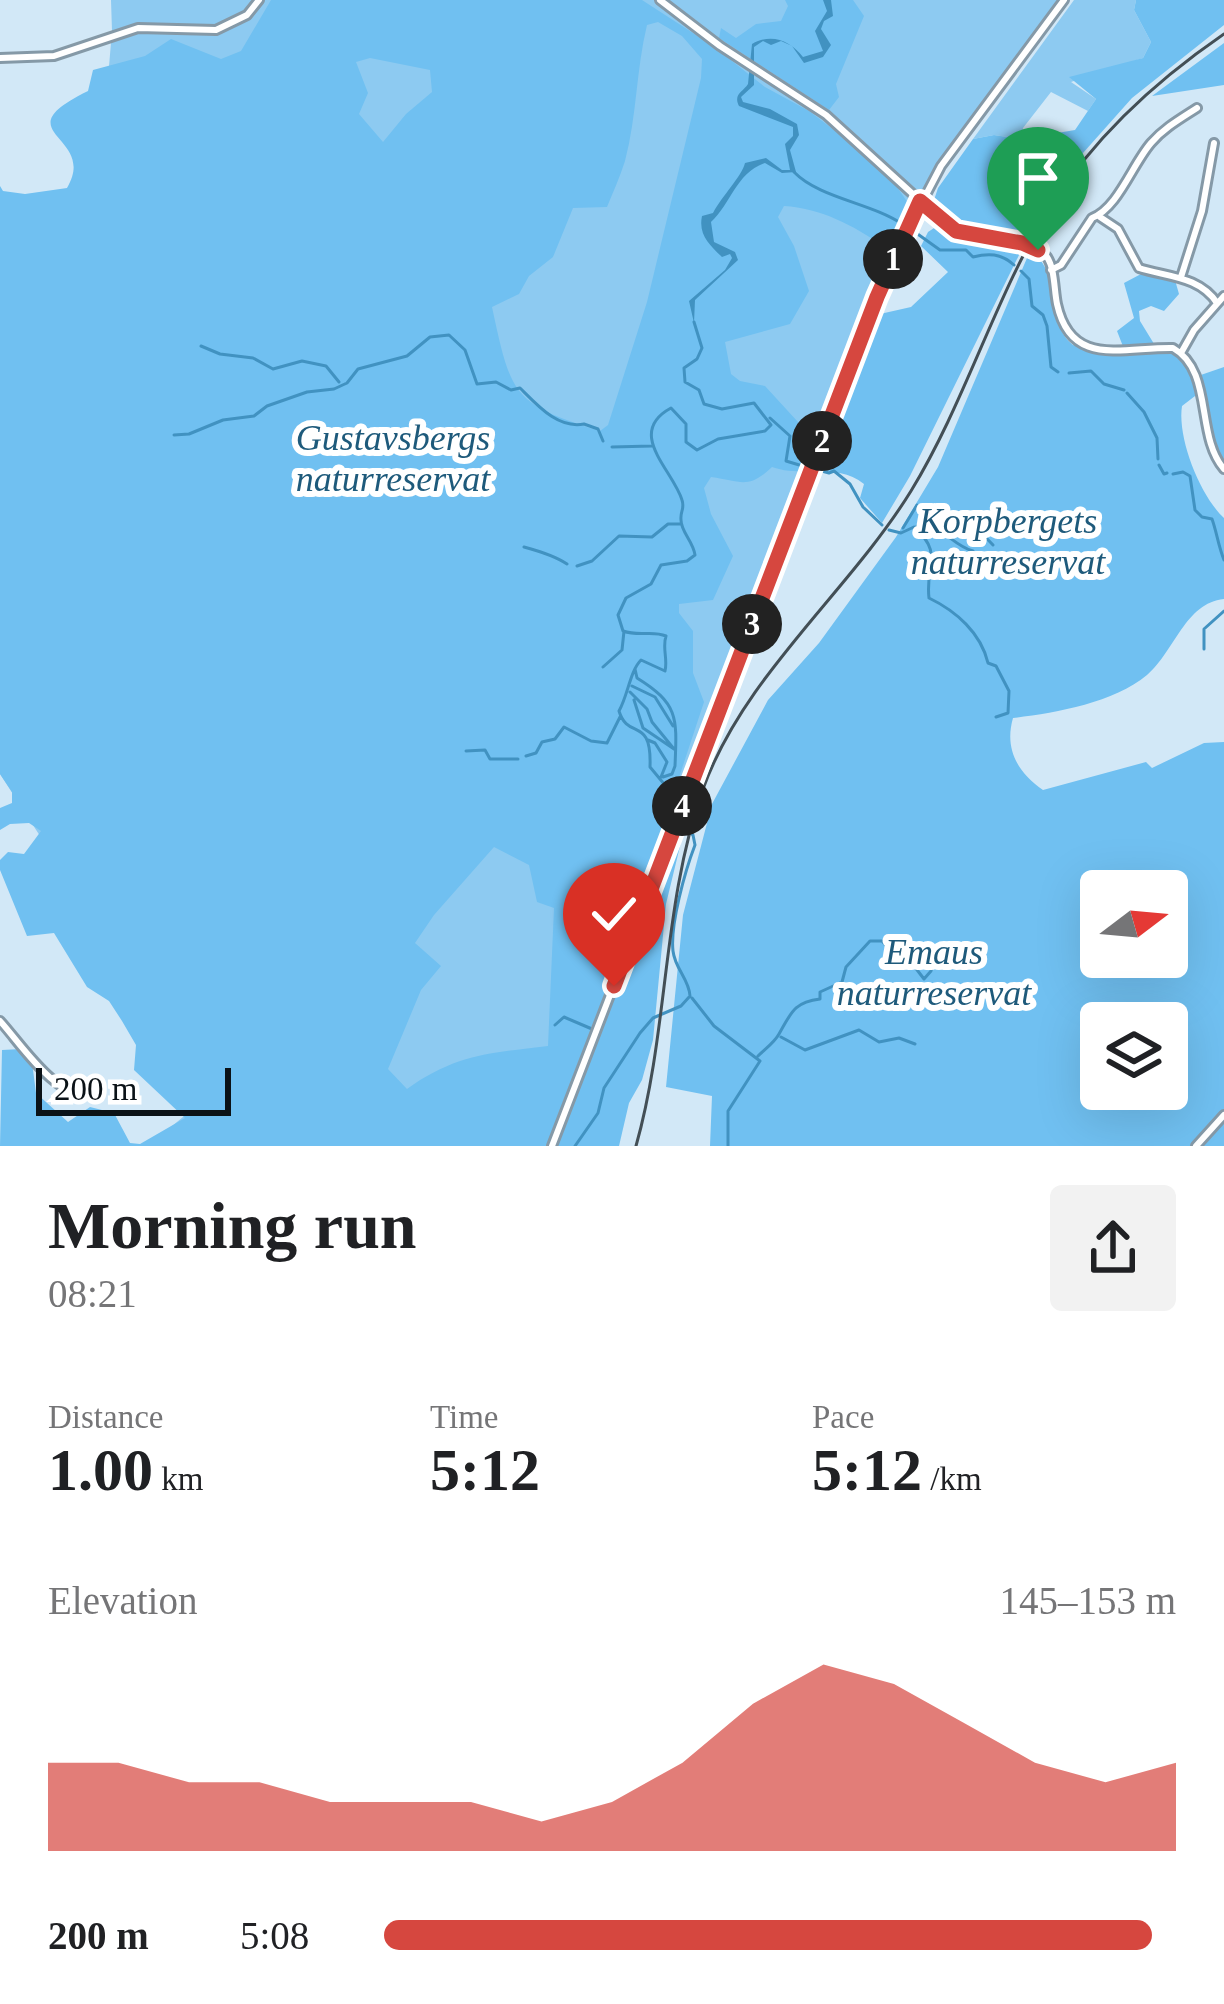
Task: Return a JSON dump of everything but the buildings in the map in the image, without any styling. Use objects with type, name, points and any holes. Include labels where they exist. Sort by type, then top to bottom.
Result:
[{"type":"street","points":[[0,58],[54,56],[138,28],[216,30],[248,15],[259,0]]},
{"type":"street","points":[[660,0],[856,139],[956,231],[1029,245],[1048,258],[1060,315],[1066,332],[1078,345],[1181,352],[1193,369],[1213,454],[1224,469]]},
{"type":"street","points":[[551,1146],[877,297],[941,166],[1064,0]]},
{"type":"street","points":[[1100,217],[1151,143],[1197,108]]},
{"type":"street","points":[[1181,277],[1202,212],[1214,143]]},
{"type":"street","points":[[1052,271],[1061,266],[1092,218],[1100,217],[1118,230],[1139,268],[1181,277],[1209,290],[1217,303]]},
{"type":"street","points":[[1181,352],[1224,296]]},
{"type":"street","points":[[0,1021],[56,1082],[71,1093],[92,1094]]},
{"type":"street","points":[[1196,1146],[1224,1115]]},
{"type":"green space","name":"Gustavsbergs naturreservat","points":[[111,0],[1059,0],[910,216],[548,1146],[148,1146],[218,1088],[142,994],[0,774],[0,289],[98,196]]},
{"type":"green space","name":"Gustavsbergs naturreservat","points":[[271,0],[642,0],[713,46],[859,149],[908,203],[883,246],[836,219],[784,206],[778,217],[809,291],[790,324],[725,342],[731,374],[740,381],[765,386],[798,422],[829,442],[880,314],[911,307],[948,272],[921,246],[928,232],[937,226],[961,240],[1022,249],[882,523],[860,498],[864,484],[842,474],[772,467],[750,481],[711,477],[704,488],[711,514],[733,556],[713,600],[679,604],[679,613],[693,631],[693,673],[704,702],[663,826],[682,838],[666,904],[653,1040],[642,1080],[629,1103],[619,1146],[0,1146],[2,1050],[21,1049],[32,1062],[36,1093],[68,1122],[90,1107],[114,1113],[130,1143],[140,1144],[185,1118],[134,1070],[136,1045],[122,1021],[109,1001],[87,987],[54,933],[27,936],[0,870],[0,860],[8,852],[24,854],[41,831],[29,823],[0,830],[0,808],[12,803],[12,792],[0,774],[0,186],[3,191],[25,194],[67,188],[73,170],[71,156],[51,126],[52,117],[88,91],[93,70],[145,56],[171,39],[221,59],[241,51]],"holes":[[[658,22],[682,36],[702,59],[701,78],[647,302],[608,425],[600,431],[549,413],[520,392],[505,360],[492,307],[519,294],[529,276],[553,257],[573,208],[607,207],[629,144],[647,25]],[[370,58],[430,70],[432,92],[383,142],[359,114],[368,93],[356,62]],[[494,847],[529,865],[537,902],[554,908],[548,1046],[458,1062],[407,1089],[388,1069],[421,990],[441,966],[415,943]]]},
{"type":"green space","points":[[785,0],[853,0],[864,16],[836,84],[839,97],[829,110],[719,38],[721,28],[736,38],[756,24],[781,21],[788,6]]},
{"type":"green space","points":[[1074,0],[1136,0],[1134,10],[1151,42],[1143,58],[1071,82],[1096,99],[1088,111],[1051,92],[1023,128],[1021,139],[994,135],[973,139]]},
{"type":"green space","points":[[1136,0],[1224,0],[1224,25],[1132,98],[1075,162],[1025,242],[972,232],[948,221],[934,200],[973,139],[994,135],[1021,139],[1075,130],[1096,99],[1069,77],[1143,58],[1151,42],[1134,10]]},
{"type":"green space","points":[[1224,43],[1224,85],[1152,96]]},
{"type":"green space","points":[[1030,251],[1047,271],[1064,335],[1073,345],[1107,353],[1124,349],[1117,331],[1134,318],[1124,283],[1141,274],[1175,280],[1179,294],[1164,311],[1151,306],[1139,311],[1140,321],[1159,352],[1173,350],[1184,359],[1192,378],[1224,367],[1224,464],[1212,441],[1205,401],[1195,396],[1182,406],[1181,419],[1192,466],[1224,518],[1224,599],[1199,609],[1157,665],[1133,685],[1083,705],[1013,718],[1010,740],[1020,768],[1043,790],[1146,762],[1152,768],[1204,743],[1224,742],[1224,1146],[710,1146],[712,1096],[666,1087],[683,915],[712,804],[768,700],[819,643],[896,537],[938,467]]},
{"type":"shaded area","points":[[823,0],[831,0],[833,16],[821,29],[831,45],[823,57],[804,63],[792,46],[803,57],[823,51],[815,31],[827,11]]},
{"type":"shaded area","points":[[773,39],[780,40],[791,46],[763,41],[754,47],[754,85],[741,97],[743,102],[770,109],[797,124],[799,135],[790,150],[796,172],[782,173],[765,163],[755,168],[711,222],[714,242],[735,252],[738,260],[695,300],[694,323],[689,301],[732,258],[730,254],[722,257],[706,239],[702,216],[713,213],[745,163],[766,158],[790,170],[785,144],[793,136],[793,127],[739,106],[737,99],[748,84],[752,44],[759,41]]},
{"type":"waterway","points":[[794,172],[817,188],[902,224]]},
{"type":"waterway","points":[[912,230],[940,250],[966,250],[973,257],[994,255],[1014,265]]},
{"type":"waterway","points":[[1021,271],[1029,279],[1032,306],[1043,315],[1051,367],[1058,372]]},
{"type":"waterway","points":[[679,802],[650,767],[643,734],[628,725],[619,711],[641,660],[665,671],[666,667],[666,636],[623,631],[618,615],[626,598],[651,584],[661,565],[695,555],[682,524],[682,500],[656,452],[652,429],[671,408],[686,424],[686,442],[697,450],[718,439],[765,431],[771,425],[754,403],[722,409],[704,404],[699,390],[685,382],[684,368],[697,359],[702,348],[694,322]]},
{"type":"waterway","points":[[174,435],[254,416],[267,406],[307,392],[334,389],[347,383],[358,369],[407,356],[430,337],[449,335],[465,350],[477,384],[496,382],[511,390],[520,388],[557,420],[598,429],[603,441]]},
{"type":"waterway","points":[[201,346],[253,358],[273,369],[302,361],[326,366],[339,382]]},
{"type":"waterway","points":[[1069,373],[1091,371],[1104,384],[1124,390]]},
{"type":"waterway","points":[[1127,393],[1144,412],[1157,438],[1158,459]]},
{"type":"waterway","points":[[770,418],[790,436],[786,461],[806,467]]},
{"type":"waterway","points":[[612,447],[652,446]]},
{"type":"waterway","points":[[1159,465],[1167,473]]},
{"type":"waterway","points":[[818,470],[834,471],[850,484],[863,507],[882,525]]},
{"type":"waterway","points":[[1173,474],[1190,476],[1195,510],[1212,519],[1224,560]]},
{"type":"waterway","points":[[903,528],[917,505],[939,518],[971,522],[993,545]]},
{"type":"waterway","points":[[577,566],[592,561],[619,536],[652,537],[668,524],[680,524]]},
{"type":"waterway","points":[[917,526],[933,527],[973,551]]},
{"type":"waterway","points":[[889,530],[901,533],[914,527],[928,544],[929,598],[958,616],[973,633],[1009,691],[1008,713],[996,717]]},
{"type":"waterway","points":[[524,547],[567,564]]},
{"type":"waterway","points":[[1204,649],[1204,629],[1224,611]]},
{"type":"waterway","points":[[603,667],[622,650],[624,631]]},
{"type":"waterway","points":[[635,669],[637,678],[661,696],[672,714],[675,766],[672,774],[663,777]]},
{"type":"waterway","points":[[632,686],[655,697],[673,726]]},
{"type":"waterway","points":[[630,692],[674,749]]},
{"type":"waterway","points":[[634,700],[643,728],[674,749]]},
{"type":"waterway","points":[[526,756],[536,753],[542,742],[555,739],[564,727],[591,741],[607,743],[620,717]]},
{"type":"waterway","points":[[648,740],[667,762],[661,777]]},
{"type":"waterway","points":[[466,751],[485,750],[490,759],[518,759]]},
{"type":"waterway","points":[[575,1146],[598,1113],[604,1088],[640,1033],[653,1018],[681,1006],[690,996],[674,957],[673,940],[679,898],[695,845],[693,835],[680,825],[685,810]]},
{"type":"waterway","points":[[758,1056],[794,1010],[842,982],[846,967],[870,941],[882,941],[898,959],[911,962],[924,979],[937,947]]},
{"type":"waterway","points":[[692,998],[714,1026],[760,1061],[728,1111],[728,1146]]},
{"type":"waterway","points":[[555,1025],[564,1017],[592,1029]]},
{"type":"waterway","points":[[781,1037],[805,1050],[859,1030],[879,1042],[899,1038],[915,1044]]},
{"type":"railway","points":[[636,1146],[655,1057],[680,877],[703,789],[721,748],[770,672],[858,565],[911,491],[1031,240],[1068,180],[1129,111],[1224,34]]},
{"type":"route","points":[[614,986],[877,297],[920,201],[956,231],[1038,250]]},
{"type":"park label","name":"Korpbergets naturreservat","points":[[1008,542]]},
{"type":"park label","name":"Emaus naturreservat","points":[[934,972]]}]
